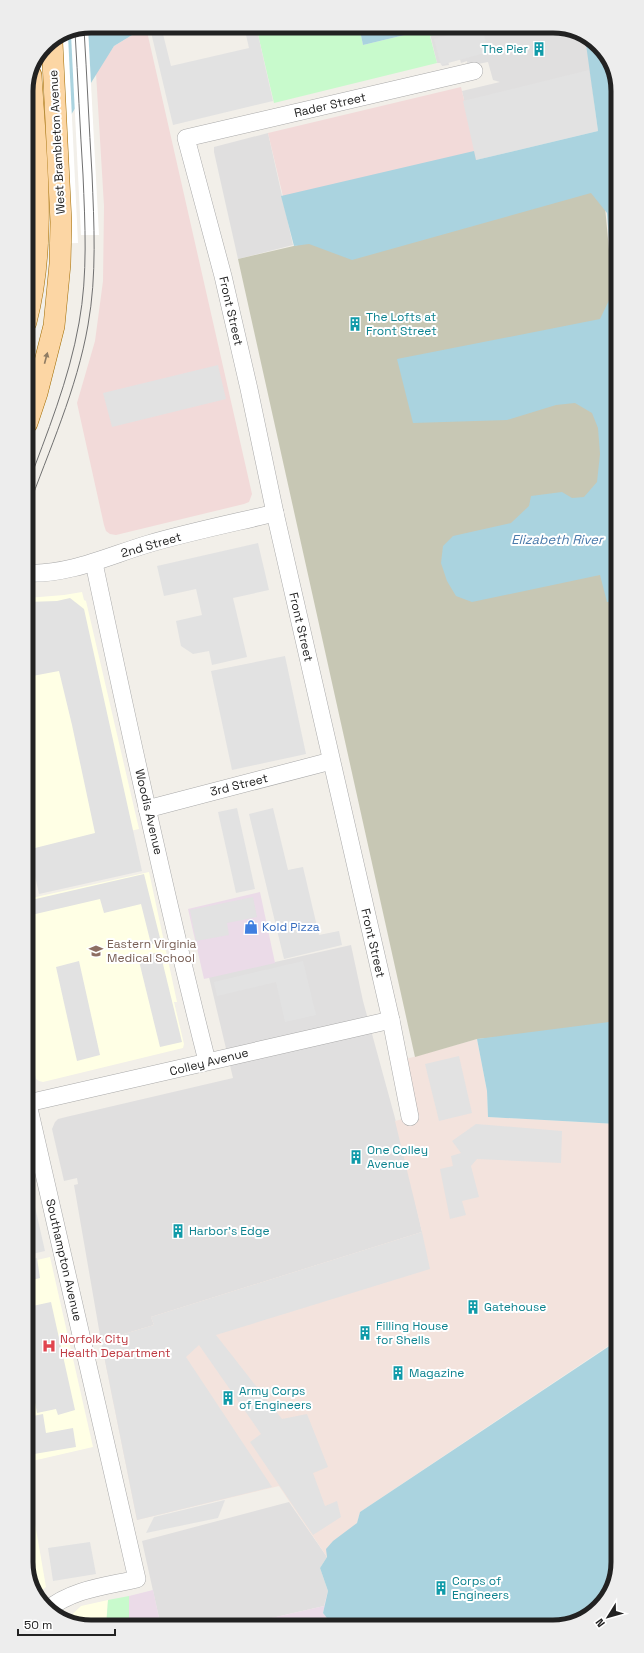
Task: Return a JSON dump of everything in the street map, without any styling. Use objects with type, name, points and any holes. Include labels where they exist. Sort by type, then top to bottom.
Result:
[{"type":"main road","name":"West Brambleton Avenue","points":[[33,405],[54,326],[59,287],[61,243],[60,182],[52,48]]},
{"type":"main road","name":"West Brambleton Avenue","points":[[33,98],[38,211],[38,244],[36,273],[33,288]]},
{"type":"street","name":"Rader Street","points":[[186,138],[474,71]]},
{"type":"street","name":"Front Street","points":[[186,138],[223,276],[249,389],[275,513],[391,1020],[410,1117]]},
{"type":"street","name":"2nd Street","points":[[33,573],[55,572],[81,567],[166,539],[275,513]]},
{"type":"street","name":"Woodis Avenue","points":[[94,562],[147,809],[207,1062]]},
{"type":"street","name":"3rd Street","points":[[147,809],[332,762]]},
{"type":"street","name":"Colley Avenue","points":[[33,1102],[391,1020]]},
{"type":"street","name":"Southampton Avenue","points":[[33,1126],[131,1580],[70,1596],[53,1606]]},
{"type":"shaded area","points":[[136,33],[147,33],[252,494],[249,502],[244,504],[116,535],[110,534],[106,531],[104,525],[77,403],[95,341],[103,281],[104,206],[96,73],[114,46]]},
{"type":"shaded area","points":[[151,33],[163,33],[171,66],[249,48],[246,33],[258,33],[273,101],[173,125]]},
{"type":"shaded area","points":[[456,33],[484,33],[488,52],[441,65],[434,39]]},
{"type":"shaded area","points":[[557,33],[575,37],[582,41],[588,45],[597,130],[478,159],[462,91],[500,82],[493,80],[488,62],[468,66],[467,61],[461,63],[455,41],[448,61],[449,65],[442,66],[441,63],[437,63],[430,34]]},
{"type":"shaded area","points":[[589,70],[598,131],[476,160],[463,101]]},
{"type":"shaded area","points":[[461,87],[478,159],[285,205],[268,133]]},
{"type":"shaded area","points":[[268,133],[293,245],[238,259],[214,147]]},
{"type":"shaded area","points":[[602,174],[611,272],[611,1028],[477,1039],[415,1057],[238,259]]},
{"type":"shaded area","points":[[218,365],[226,399],[112,427],[103,393]]},
{"type":"shaded area","points":[[258,543],[269,590],[233,598],[247,657],[212,665],[209,651],[193,654],[181,646],[176,621],[202,615],[196,589],[164,596],[157,566]]},
{"type":"shaded area","points":[[82,592],[84,600],[86,601],[139,829],[33,853],[33,598]]},
{"type":"shaded area","points":[[70,598],[84,609],[142,871],[39,894],[35,876],[33,876],[33,848],[95,833],[59,671],[33,676],[33,602],[57,601]]},
{"type":"shaded area","points":[[285,656],[306,754],[232,770],[211,671]]},
{"type":"shaded area","points":[[237,808],[255,889],[236,893],[218,812]]},
{"type":"shaded area","points":[[273,808],[288,870],[303,867],[319,935],[339,931],[342,945],[284,959],[249,814]]},
{"type":"shaded area","name":"Eastern Virginia Medical School","points":[[149,872],[177,1002],[174,1002],[184,1044],[183,1048],[43,1082],[36,1079],[33,1065],[33,898]]},
{"type":"shaded area","points":[[144,874],[161,942],[151,944],[141,904],[104,913],[100,899],[33,915],[33,900]]},
{"type":"shaded area","points":[[260,892],[275,963],[204,979],[188,909]]},
{"type":"shaded area","points":[[253,897],[257,917],[227,923],[229,935],[196,941],[190,910]]},
{"type":"shaded area","points":[[351,945],[363,1001],[404,1151],[422,1232],[151,1317],[154,1325],[101,1341],[74,1185],[78,1184],[77,1178],[64,1181],[52,1129],[55,1122],[58,1119],[66,1117],[233,1078],[209,977]]},
{"type":"shaded area","points":[[160,952],[182,1042],[160,1047],[138,957]]},
{"type":"shaded area","points":[[79,961],[100,1055],[77,1061],[56,967]]},
{"type":"shaded area","points":[[303,961],[316,1015],[285,1022],[276,982],[217,996],[214,982]]},
{"type":"shaded area","points":[[477,1039],[487,1091],[488,1117],[611,1124],[611,1344],[360,1512],[357,1523],[327,1557],[279,1486],[137,1520],[101,1341],[154,1325],[151,1317],[422,1232],[395,1121],[410,1117],[399,1061]]},
{"type":"shaded area","points":[[459,1056],[472,1113],[439,1121],[425,1064]]},
{"type":"shaded area","points":[[476,1124],[562,1131],[561,1163],[477,1159],[471,1166],[479,1197],[462,1201],[466,1215],[450,1219],[440,1169],[453,1166],[451,1156],[461,1153],[452,1141]]},
{"type":"shaded area","points":[[33,1198],[45,1251],[33,1254]]},
{"type":"shaded area","points":[[422,1232],[430,1269],[216,1335],[282,1419],[307,1414],[328,1467],[313,1473],[325,1506],[337,1501],[341,1517],[313,1535],[250,1442],[261,1434],[199,1345],[186,1357],[272,1487],[137,1520],[101,1341],[154,1325],[151,1317]]},
{"type":"shaded area","name":"Norfolk City Health Department","points":[[50,1257],[93,1447],[33,1461],[33,1261]]},
{"type":"shaded area","points":[[37,1258],[40,1278],[33,1280],[33,1259]]},
{"type":"shaded area","points":[[51,1302],[75,1410],[58,1415],[56,1409],[37,1413],[33,1392],[33,1306]]},
{"type":"shaded area","points":[[43,1414],[46,1433],[73,1428],[76,1447],[33,1454],[33,1416]]},
{"type":"shaded area","points":[[225,1500],[218,1518],[146,1533],[154,1517]]},
{"type":"shaded area","points":[[289,1502],[327,1557],[320,1568],[328,1591],[324,1606],[262,1620],[159,1620],[142,1541]]},
{"type":"shaded area","points":[[33,1512],[46,1587],[41,1591],[37,1584],[33,1570]]},
{"type":"shaded area","points":[[90,1542],[96,1574],[53,1581],[48,1548]]},
{"type":"shaded area","points":[[153,1590],[159,1620],[129,1620],[129,1596]]},
{"type":"shaded area","points":[[328,1591],[323,1613],[328,1620],[262,1620],[324,1606]]},
{"type":"shaded area","points":[[108,1600],[107,1620],[87,1620],[70,1616],[81,1606]]},
{"type":"green space","points":[[258,33],[360,33],[363,45],[413,33],[442,33],[430,36],[437,63],[274,103]]},
{"type":"green space","points":[[129,1596],[129,1620],[107,1620],[108,1600]]},
{"type":"water","points":[[135,33],[114,46],[33,176],[33,135],[43,59],[53,47],[69,37],[80,34]]},
{"type":"water","points":[[360,33],[413,33],[363,45]]},
{"type":"water","name":"Elizabeth River","points":[[586,44],[597,53],[603,62],[607,69],[611,83],[611,266],[607,213],[591,193],[352,260],[309,244],[294,246],[281,196],[474,151],[476,160],[598,131]]},
{"type":"water","name":"Elizabeth River","points":[[611,296],[611,602],[607,602],[600,575],[472,602],[456,596],[447,581],[441,563],[443,546],[453,536],[511,523],[529,506],[531,496],[562,492],[572,498],[584,497],[597,482],[600,454],[598,428],[592,413],[575,403],[556,405],[507,420],[413,423],[397,359],[600,319]]},
{"type":"water","points":[[611,1022],[611,1124],[488,1117],[487,1091],[477,1039]]},
{"type":"water","points":[[611,1344],[611,1570],[605,1588],[599,1597],[588,1597],[588,1608],[579,1614],[561,1620],[328,1620],[323,1613],[328,1591],[320,1568],[327,1557],[326,1549],[333,1541],[357,1523],[360,1512]]},
{"type":"pier","points":[[88,33],[99,235],[81,235],[71,36]]},
{"type":"pier","points":[[68,38],[78,243],[33,245],[33,87],[39,65],[45,56],[53,47]]},
{"type":"tram line","points":[[33,495],[70,396],[83,349],[91,306],[94,268],[94,231],[84,34]]},
{"type":"tram line","points":[[33,471],[50,426],[75,344],[84,286],[85,230],[75,35]]},
{"type":"place","name":"The Pier","points":[[539,49]]},
{"type":"place","name":"The Lofts at Front Street","points":[[355,324]]},
{"type":"place","name":"Kold Pizza","points":[[251,927]]},
{"type":"place","name":"Eastern Virginia Medical School","points":[[96,951]]},
{"type":"place","name":"One Colley Avenue","points":[[356,1157]]},
{"type":"place","name":"Harbor's Edge","points":[[178,1231]]},
{"type":"place","name":"Gatehouse","points":[[473,1307]]},
{"type":"place","name":"Filling House for Shells","points":[[365,1333]]},
{"type":"place","name":"Norfolk City Health Department","points":[[49,1346]]},
{"type":"place","name":"Magazine","points":[[398,1373]]},
{"type":"place","name":"Army Corps of Engineers","points":[[228,1398]]},
{"type":"place","name":"Corps of Engineers","points":[[441,1588]]}]
